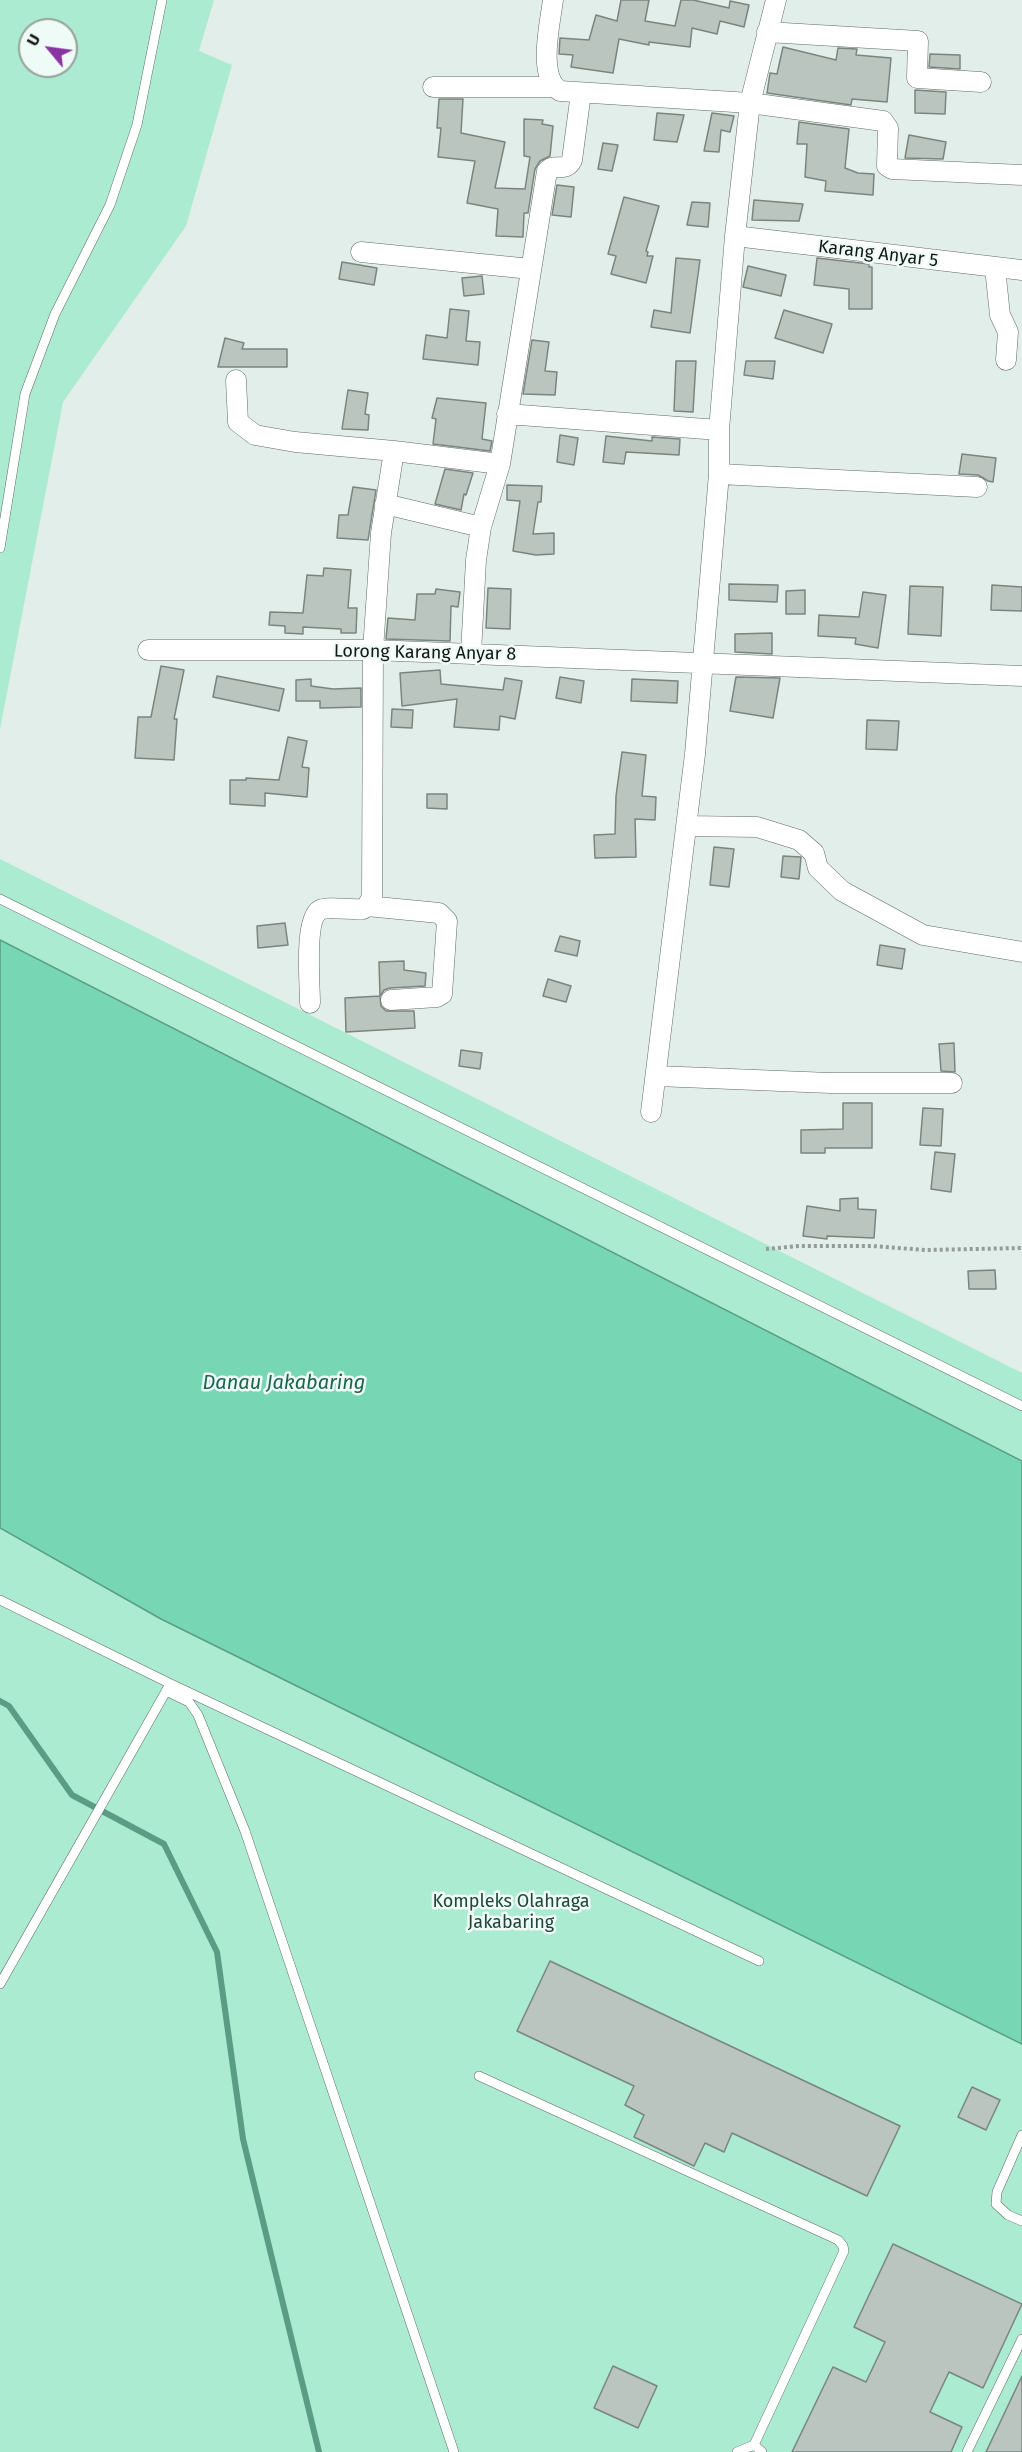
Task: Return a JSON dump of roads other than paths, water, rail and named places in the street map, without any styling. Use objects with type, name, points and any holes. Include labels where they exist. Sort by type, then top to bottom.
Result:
[{"type":"street","points":[[553,0],[547,63],[549,79],[554,87]]},
{"type":"street","points":[[651,1112],[695,754],[719,474],[719,430],[735,236],[750,103],[776,0]]},
{"type":"street","points":[[767,33],[918,41],[917,78],[981,82]]},
{"type":"street","points":[[433,87],[554,87],[566,92],[750,103],[883,121],[888,128],[887,165],[891,169],[1022,175]]},
{"type":"street","points":[[471,653],[476,560],[481,527],[500,464],[547,171],[551,168],[569,165],[572,160],[581,93]]},
{"type":"street","name":"Karang Anyar 5","points":[[735,236],[1022,270]]},
{"type":"street","points":[[361,252],[531,269]]},
{"type":"street","points":[[995,268],[1000,315],[1008,332],[1006,360]]},
{"type":"street","points":[[236,380],[238,422],[255,435],[295,442],[500,464]]},
{"type":"street","points":[[507,414],[719,430]]},
{"type":"street","points":[[368,906],[372,897],[373,650],[385,504],[394,451]]},
{"type":"street","points":[[719,474],[977,487]]},
{"type":"street","points":[[385,504],[481,527]]},
{"type":"street","name":"Lorong Karang Anyar 8","points":[[148,650],[373,650],[1022,676]]},
{"type":"street","points":[[686,826],[757,827],[799,840],[814,853],[818,868],[842,891],[923,935],[1022,952]]},
{"type":"street","points":[[310,1003],[310,931],[315,915],[323,909],[363,909],[368,906],[439,913],[447,921],[442,994],[437,997],[391,1000]]},
{"type":"street","points":[[657,1076],[830,1083],[952,1083]]},
{"type":"lane","points":[[0,548],[25,394],[56,314],[110,205],[137,125],[162,0]]},
{"type":"lane","points":[[0,899],[1022,1406]]},
{"type":"lane","points":[[0,1600],[168,1688],[759,1961]]},
{"type":"lane","points":[[0,1984],[168,1688]]},
{"type":"lane","points":[[168,1688],[189,1702],[198,1715],[245,1831],[454,2452]]},
{"type":"lane","points":[[479,2076],[838,2240],[843,2246],[844,2251],[754,2445],[737,2452]]},
{"type":"lane","points":[[1022,2135],[997,2192],[996,2204],[1008,2215],[1022,2221]]},
{"type":"lane","points":[[967,2452],[1022,2339]]},
{"type":"lane","points":[[754,2445],[762,2452]]},
{"type":"water","name":"Danau Jakabaring","points":[[0,940],[1022,1461],[1022,2044],[161,1619],[0,1528]]},
{"type":"waterway","points":[[0,1701],[9,1706],[72,1795],[164,1844],[217,1952],[243,2139],[319,2452]]},
{"type":"park label","name":"Kompleks Olahraga Jakabaring","points":[[511,1912]]}]
